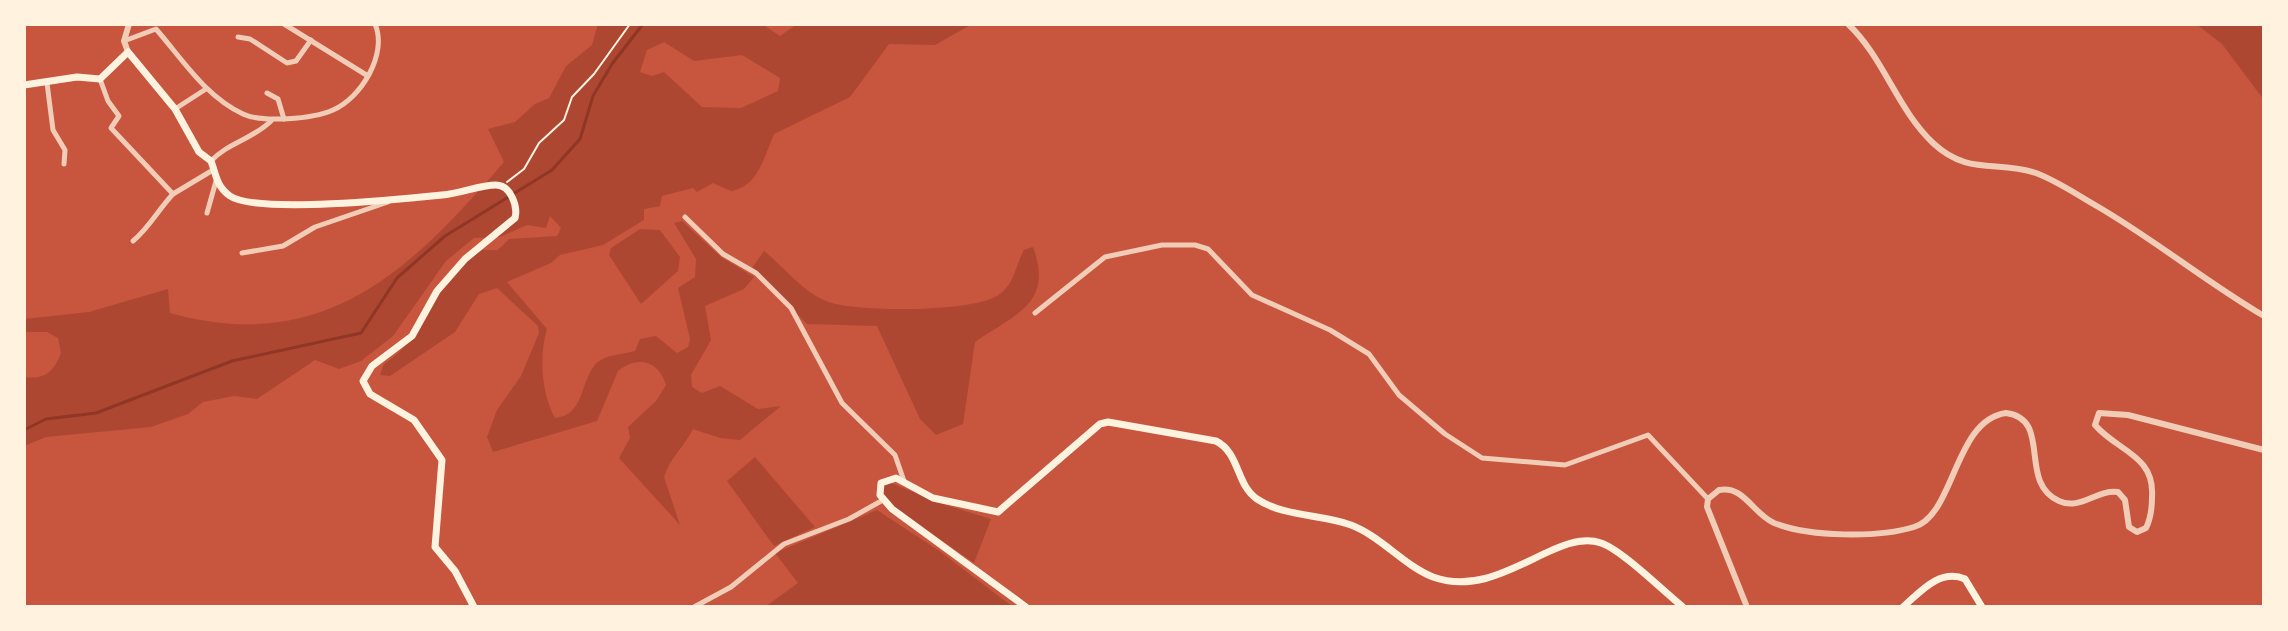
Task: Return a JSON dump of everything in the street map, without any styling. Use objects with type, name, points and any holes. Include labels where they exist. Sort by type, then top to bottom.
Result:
[{"type":"main road","points":[[24,85],[77,77],[100,79],[128,52],[175,109],[199,152],[211,161],[216,181],[228,195],[244,204],[292,206],[505,188],[517,212],[511,224],[465,259],[437,291],[412,336],[372,366],[363,381],[370,394],[411,417],[442,460],[435,547],[455,571],[474,607]]},
{"type":"main road","points":[[1026,607],[883,500],[879,491],[884,480],[896,478],[933,498],[998,512],[1086,433],[1108,422],[1216,441],[1227,450],[1244,486],[1256,498],[1269,506],[1349,524],[1383,540],[1432,576],[1456,582],[1481,581],[1573,543],[1595,542],[1611,549],[1683,607]]},
{"type":"main road","points":[[1903,607],[1931,582],[1952,576],[1965,579],[1982,607]]},
{"type":"street","points":[[128,52],[124,41],[129,24]]},
{"type":"street","points":[[284,24],[368,76]]},
{"type":"street","points":[[124,41],[156,29],[206,89],[244,115],[271,121],[332,110],[352,96],[377,60],[375,24]]},
{"type":"street","points":[[1848,24],[1865,41],[1907,113],[1948,155],[1965,164],[2032,172],[2059,184],[2129,224],[2264,316]]},
{"type":"street","points":[[238,37],[250,39],[287,63],[296,61],[311,40]]},
{"type":"street","points":[[100,79],[108,101],[119,116],[111,128],[173,194]]},
{"type":"street","points":[[47,83],[53,130],[65,150],[64,164]]},
{"type":"street","points":[[175,109],[206,89]]},
{"type":"street","points":[[267,93],[278,99],[284,119]]},
{"type":"street","points":[[211,161],[227,145],[253,136],[271,121]]},
{"type":"street","points":[[133,241],[147,230],[154,215],[173,194],[213,170]]},
{"type":"street","points":[[207,213],[216,181]]},
{"type":"street","points":[[242,253],[283,246],[315,227],[396,197]]},
{"type":"street","points":[[685,217],[723,254],[756,273],[791,308],[842,403],[895,455],[904,482]]},
{"type":"street","points":[[1035,313],[1105,257],[1162,245],[1195,245],[1208,249],[1252,295],[1330,330],[1369,354],[1399,395],[1445,434],[1482,458],[1565,465],[1648,435],[1708,499],[1710,516],[1747,607]]},
{"type":"street","points":[[1708,499],[1716,491],[1732,490],[1776,523],[1819,531],[1862,534],[1895,532],[1918,526],[1938,507],[1964,451],[1987,422],[2006,413],[2020,417],[2028,424],[2035,473],[2047,492],[2058,501],[2076,504],[2106,492],[2118,492],[2125,500],[2129,527],[2137,532],[2146,528],[2150,516],[2153,492],[2149,474],[2141,459],[2095,425],[2099,413],[2128,415],[2264,450]]},
{"type":"street","points":[[694,607],[731,587],[784,544],[849,519],[883,500]]},
{"type":"path","points":[[505,188],[524,169],[539,143],[564,120],[572,97],[594,74],[630,24]]},
{"type":"shaded area","points":[[598,24],[762,24],[780,36],[797,24],[972,24],[935,45],[889,44],[850,97],[774,134],[759,170],[748,184],[731,191],[713,183],[697,192],[693,188],[662,196],[660,206],[644,209],[644,220],[603,245],[560,255],[551,263],[507,282],[547,329],[543,374],[555,418],[564,416],[576,405],[589,373],[598,362],[635,351],[640,339],[656,336],[677,353],[688,347],[690,339],[678,288],[695,277],[696,259],[674,223],[682,221],[721,257],[754,277],[744,289],[705,306],[711,340],[691,375],[692,387],[702,393],[720,386],[758,409],[781,406],[740,440],[720,438],[693,429],[664,477],[680,525],[619,458],[630,438],[628,427],[656,401],[666,385],[658,370],[647,363],[633,363],[618,371],[597,421],[493,452],[487,437],[497,410],[521,376],[539,333],[538,326],[497,288],[479,294],[455,332],[390,376],[380,375],[384,364],[412,338],[447,283],[478,250],[498,250],[509,239],[557,236],[561,228],[550,216],[546,228],[527,225],[500,237],[474,238],[446,261],[393,336],[361,361],[339,369],[315,360],[257,399],[234,396],[203,402],[188,414],[151,427],[46,437],[24,446],[24,377],[43,376],[55,365],[61,353],[58,338],[47,332],[24,332],[24,319],[89,312],[168,289],[170,313],[225,323],[274,323],[319,313],[360,294],[398,269],[434,237],[504,162],[488,129],[515,122],[535,104],[549,98],[566,66],[592,45]],"holes":[[[664,42],[694,61],[742,55],[780,78],[778,91],[741,108],[702,107],[664,72],[652,76],[640,72],[647,50]]]},
{"type":"shaded area","points":[[2196,24],[2264,24],[2264,100],[2222,44]]},
{"type":"shaded area","points":[[640,229],[660,230],[680,257],[678,271],[641,304],[609,255],[611,248]]},
{"type":"shaded area","points":[[1033,247],[1038,266],[1034,295],[1016,315],[975,342],[963,424],[936,435],[920,419],[877,326],[807,324],[752,268],[764,251],[801,285],[826,301],[861,308],[939,308],[997,296],[1011,281],[1024,250]]},
{"type":"shaded area","points":[[755,457],[815,527],[774,546],[727,481]]},
{"type":"shaded area","points":[[889,482],[939,503],[991,519],[974,563],[890,504],[882,494],[883,486]]},
{"type":"shaded area","points":[[877,510],[938,550],[1013,607],[765,607],[798,583],[775,553]]},
{"type":"waterway","points":[[24,430],[46,419],[96,413],[232,361],[361,333],[397,278],[445,236],[552,170],[580,139],[593,96],[612,64],[643,24]]}]
